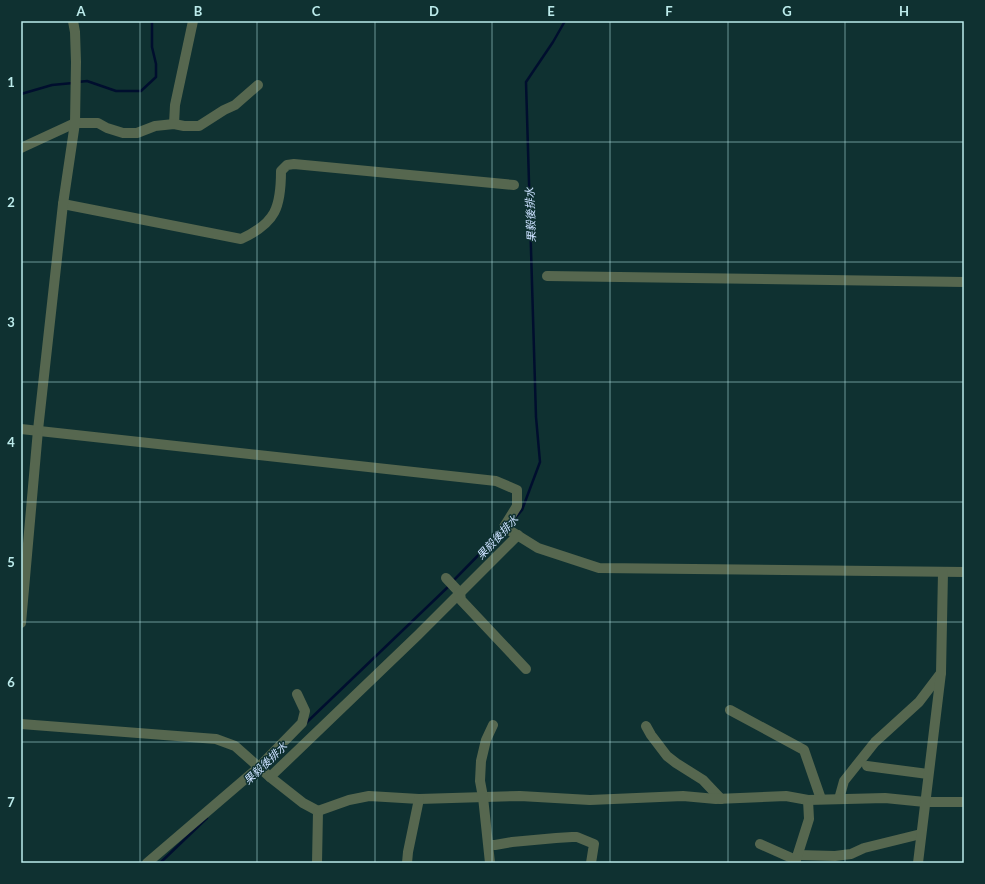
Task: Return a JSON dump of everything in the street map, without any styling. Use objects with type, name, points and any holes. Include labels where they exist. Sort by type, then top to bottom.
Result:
[{"type":"street","points":[[21,623],[38,430],[63,204],[75,123],[75,32],[73,21]]},
{"type":"street","points":[[174,124],[175,105],[193,21]]},
{"type":"street","points":[[21,148],[75,123],[98,123],[107,128],[123,133],[137,133],[154,126],[174,124],[184,126],[200,126],[224,110],[235,105],[258,85]]},
{"type":"street","points":[[63,204],[241,238],[255,232],[268,222],[278,204],[281,192],[281,171],[287,165],[294,164],[514,185]]},
{"type":"street","points":[[547,276],[964,282]]},
{"type":"street","points":[[21,429],[496,481],[517,490],[517,506],[504,527],[538,548],[599,568],[964,572]]},
{"type":"street","points":[[270,777],[518,535]]},
{"type":"street","points":[[918,863],[941,673],[943,572]]},
{"type":"street","points":[[446,578],[460,593],[461,600],[526,668]]},
{"type":"street","points":[[839,799],[844,781],[875,742],[919,702],[941,673]]},
{"type":"street","points":[[147,863],[259,767],[302,723],[305,711],[297,694]]},
{"type":"street","points":[[730,710],[804,750],[821,799]]},
{"type":"street","points":[[21,724],[216,739],[235,746],[270,777],[303,803],[318,811],[349,800],[370,796],[419,799],[520,796],[590,800],[683,796],[721,799],[786,796],[808,800],[884,798],[925,802],[964,802]]},
{"type":"street","points":[[490,863],[480,780],[481,761],[486,740],[493,724]]},
{"type":"street","points":[[646,726],[667,756],[703,780],[721,799]]},
{"type":"street","points":[[867,766],[928,774]]},
{"type":"street","points":[[407,863],[419,799]]},
{"type":"street","points":[[796,859],[809,819],[808,800]]},
{"type":"street","points":[[317,863],[318,811]]},
{"type":"street","points":[[760,844],[796,859],[851,854],[864,848],[921,834]]},
{"type":"street","points":[[489,845],[577,837],[594,844],[590,863]]},
{"type":"waterway","points":[[78,82],[87,81],[116,91],[141,91],[156,77],[156,64],[152,47],[152,21]]},
{"type":"waterway","name":"果毅後排水","points":[[516,517],[522,510],[540,462],[536,417],[526,82],[553,42],[565,21]]},
{"type":"waterway","points":[[21,94],[52,85],[73,83]]},
{"type":"waterway","name":"果毅後排水","points":[[453,581],[504,529]]},
{"type":"waterway","name":"果毅後排水","points":[[306,723],[450,585]]},
{"type":"waterway","name":"果毅後排水","points":[[160,863],[207,818]]}]
